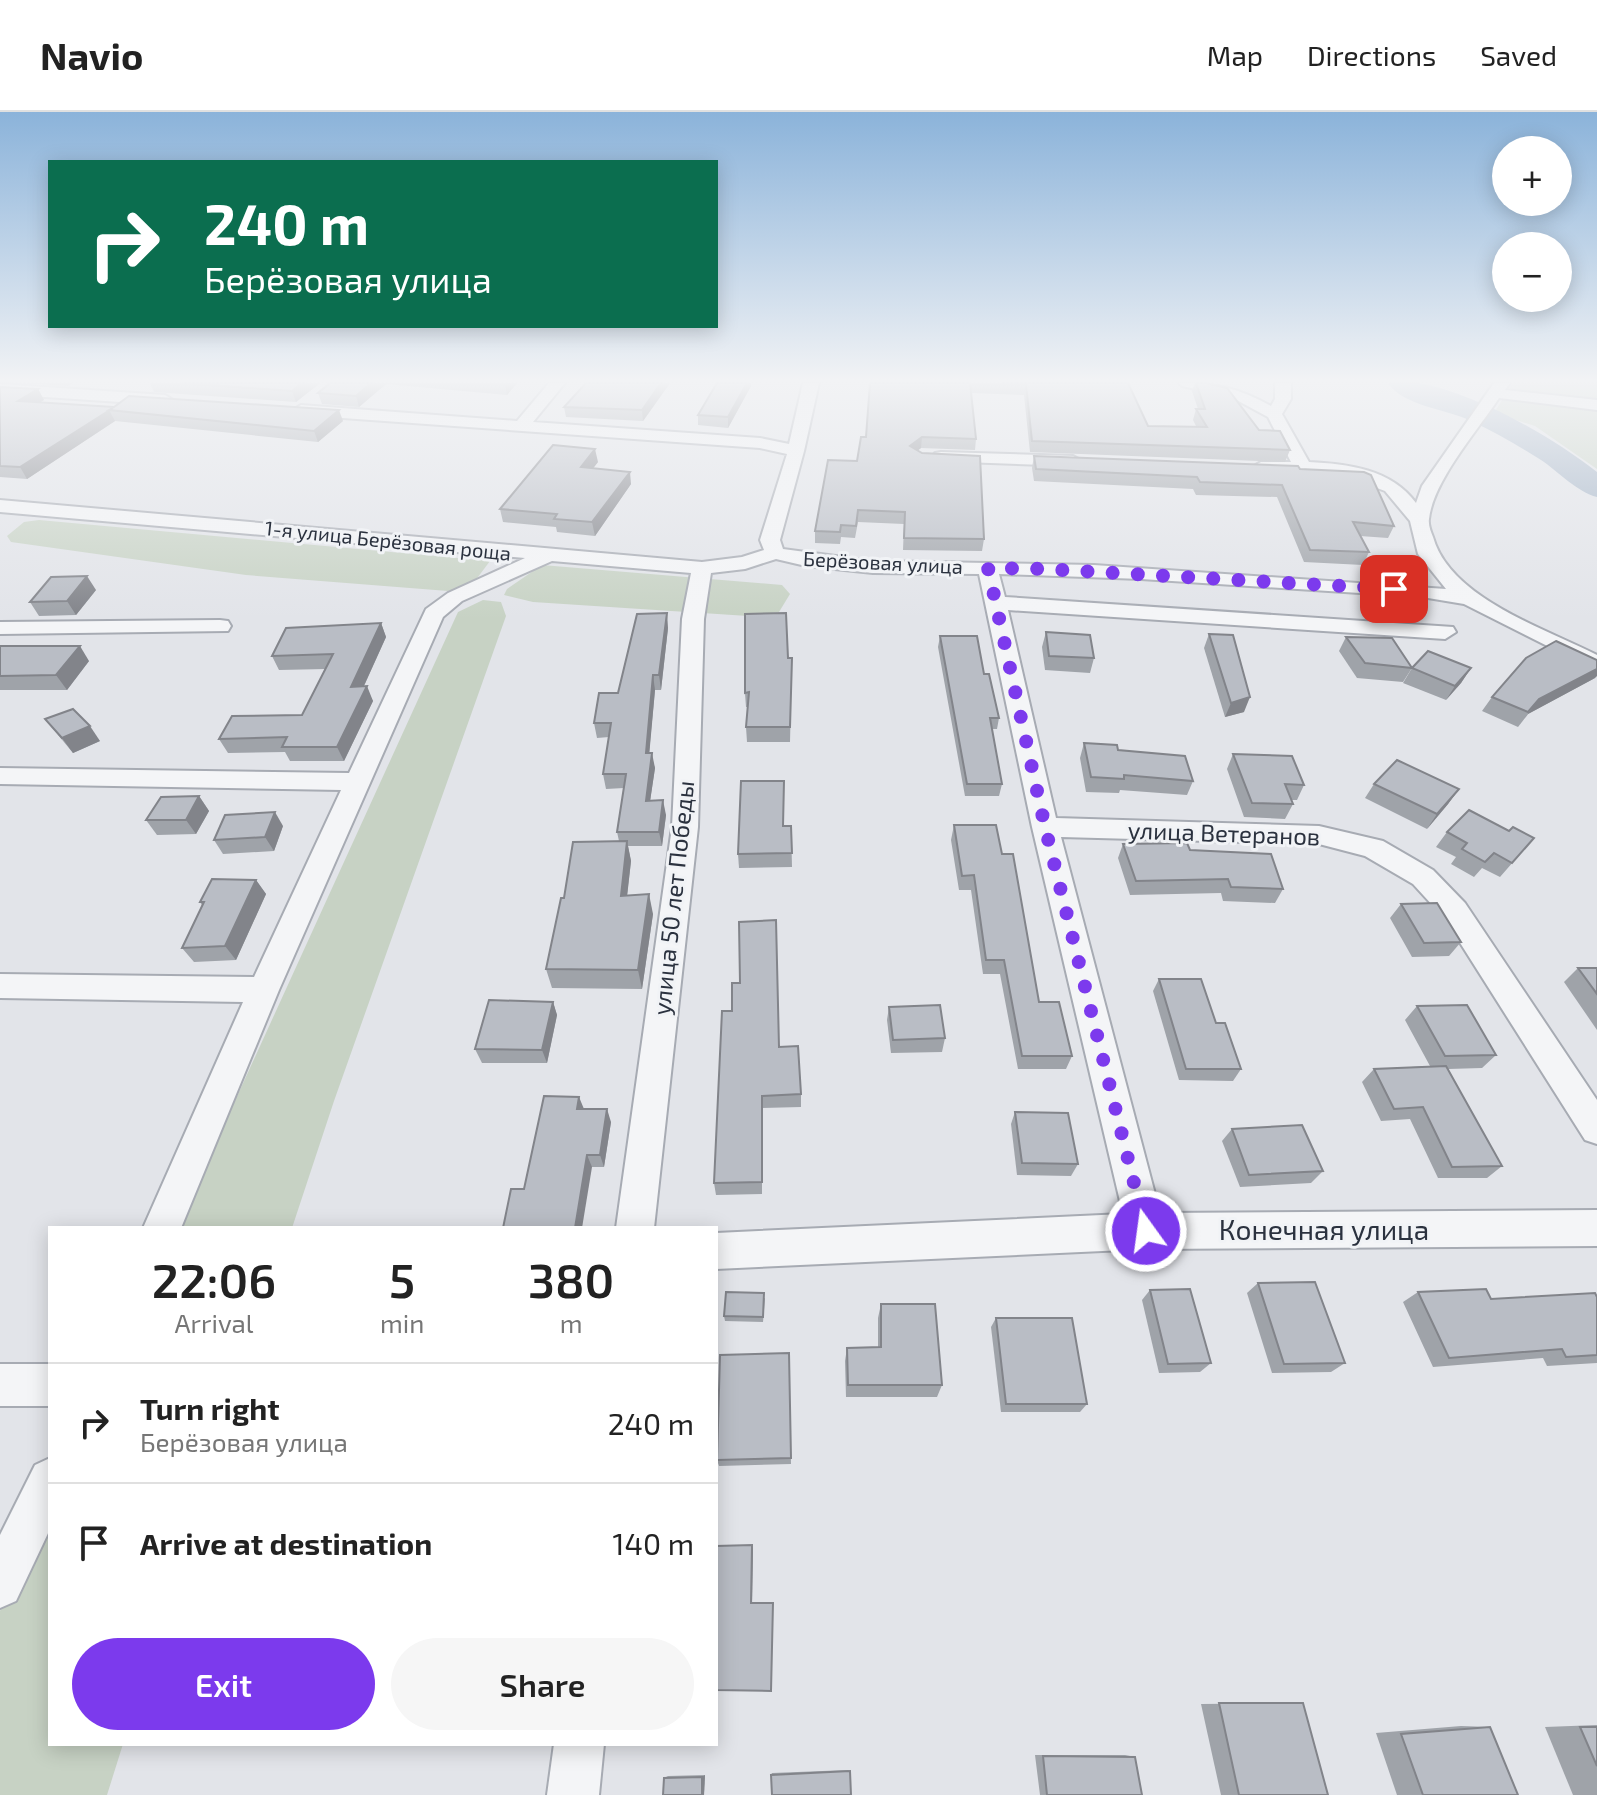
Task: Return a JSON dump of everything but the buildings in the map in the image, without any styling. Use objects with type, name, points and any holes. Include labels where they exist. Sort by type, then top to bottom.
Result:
[{"type":"street","points":[[775,553],[770,540],[793,462]]},
{"type":"street","points":[[1083,462],[1096,462]]},
{"type":"street","points":[[1300,462],[1303,468]]},
{"type":"street","points":[[1419,521],[1431,486],[1448,462]]},
{"type":"street","points":[[1239,466],[1350,472],[1393,488],[1419,521],[1428,554],[1443,575],[1470,599],[1597,664]]},
{"type":"street","name":"1-я улица Берёзовая роща","points":[[4,515],[26,508],[702,568],[745,563],[775,553]]},
{"type":"street","name":"Берёзовая улица","points":[[775,553],[799,560],[1046,569],[1422,591],[1470,599]]},
{"type":"street","points":[[163,1226],[264,990],[434,614],[455,597],[546,556]]},
{"type":"street","name":"улица 50 лет Победы","points":[[635,1226],[685,827],[693,619],[702,568]]},
{"type":"street","points":[[988,568],[1045,827],[1146,1231]]},
{"type":"street","points":[[996,603],[1445,632]]},
{"type":"street","points":[[0,628],[220,626]]},
{"type":"street","points":[[0,776],[358,782]]},
{"type":"street","name":"улица Ветеранов","points":[[1045,827],[1319,835],[1373,848],[1423,877],[1455,911],[1597,1129]]},
{"type":"street","points":[[0,986],[264,990]]},
{"type":"street","name":"Конечная улица","points":[[718,1251],[1146,1231],[1597,1228]]},
{"type":"street","points":[[0,1385],[48,1385]]},
{"type":"street","points":[[0,1585],[48,1484]]},
{"type":"street","points":[[573,1795],[579,1746]]},
{"type":"green space","points":[[1586,462],[1597,462],[1597,469]]},
{"type":"green space","points":[[39,520],[490,561],[472,585],[448,591],[246,575],[11,542],[7,536],[24,522]]},
{"type":"green space","points":[[542,565],[782,585],[790,594],[779,612],[748,616],[533,602],[504,595],[507,589]]},
{"type":"green space","points":[[483,600],[501,602],[506,616],[293,1226],[178,1226],[458,612]]},
{"type":"green space","points":[[48,1507],[48,1746],[122,1746],[107,1795],[0,1795],[0,1611]]},
{"type":"waterway","points":[[1563,462],[1597,488]]},
{"type":"route","points":[[1146,1231],[1045,827],[988,568],[1394,589]]}]
